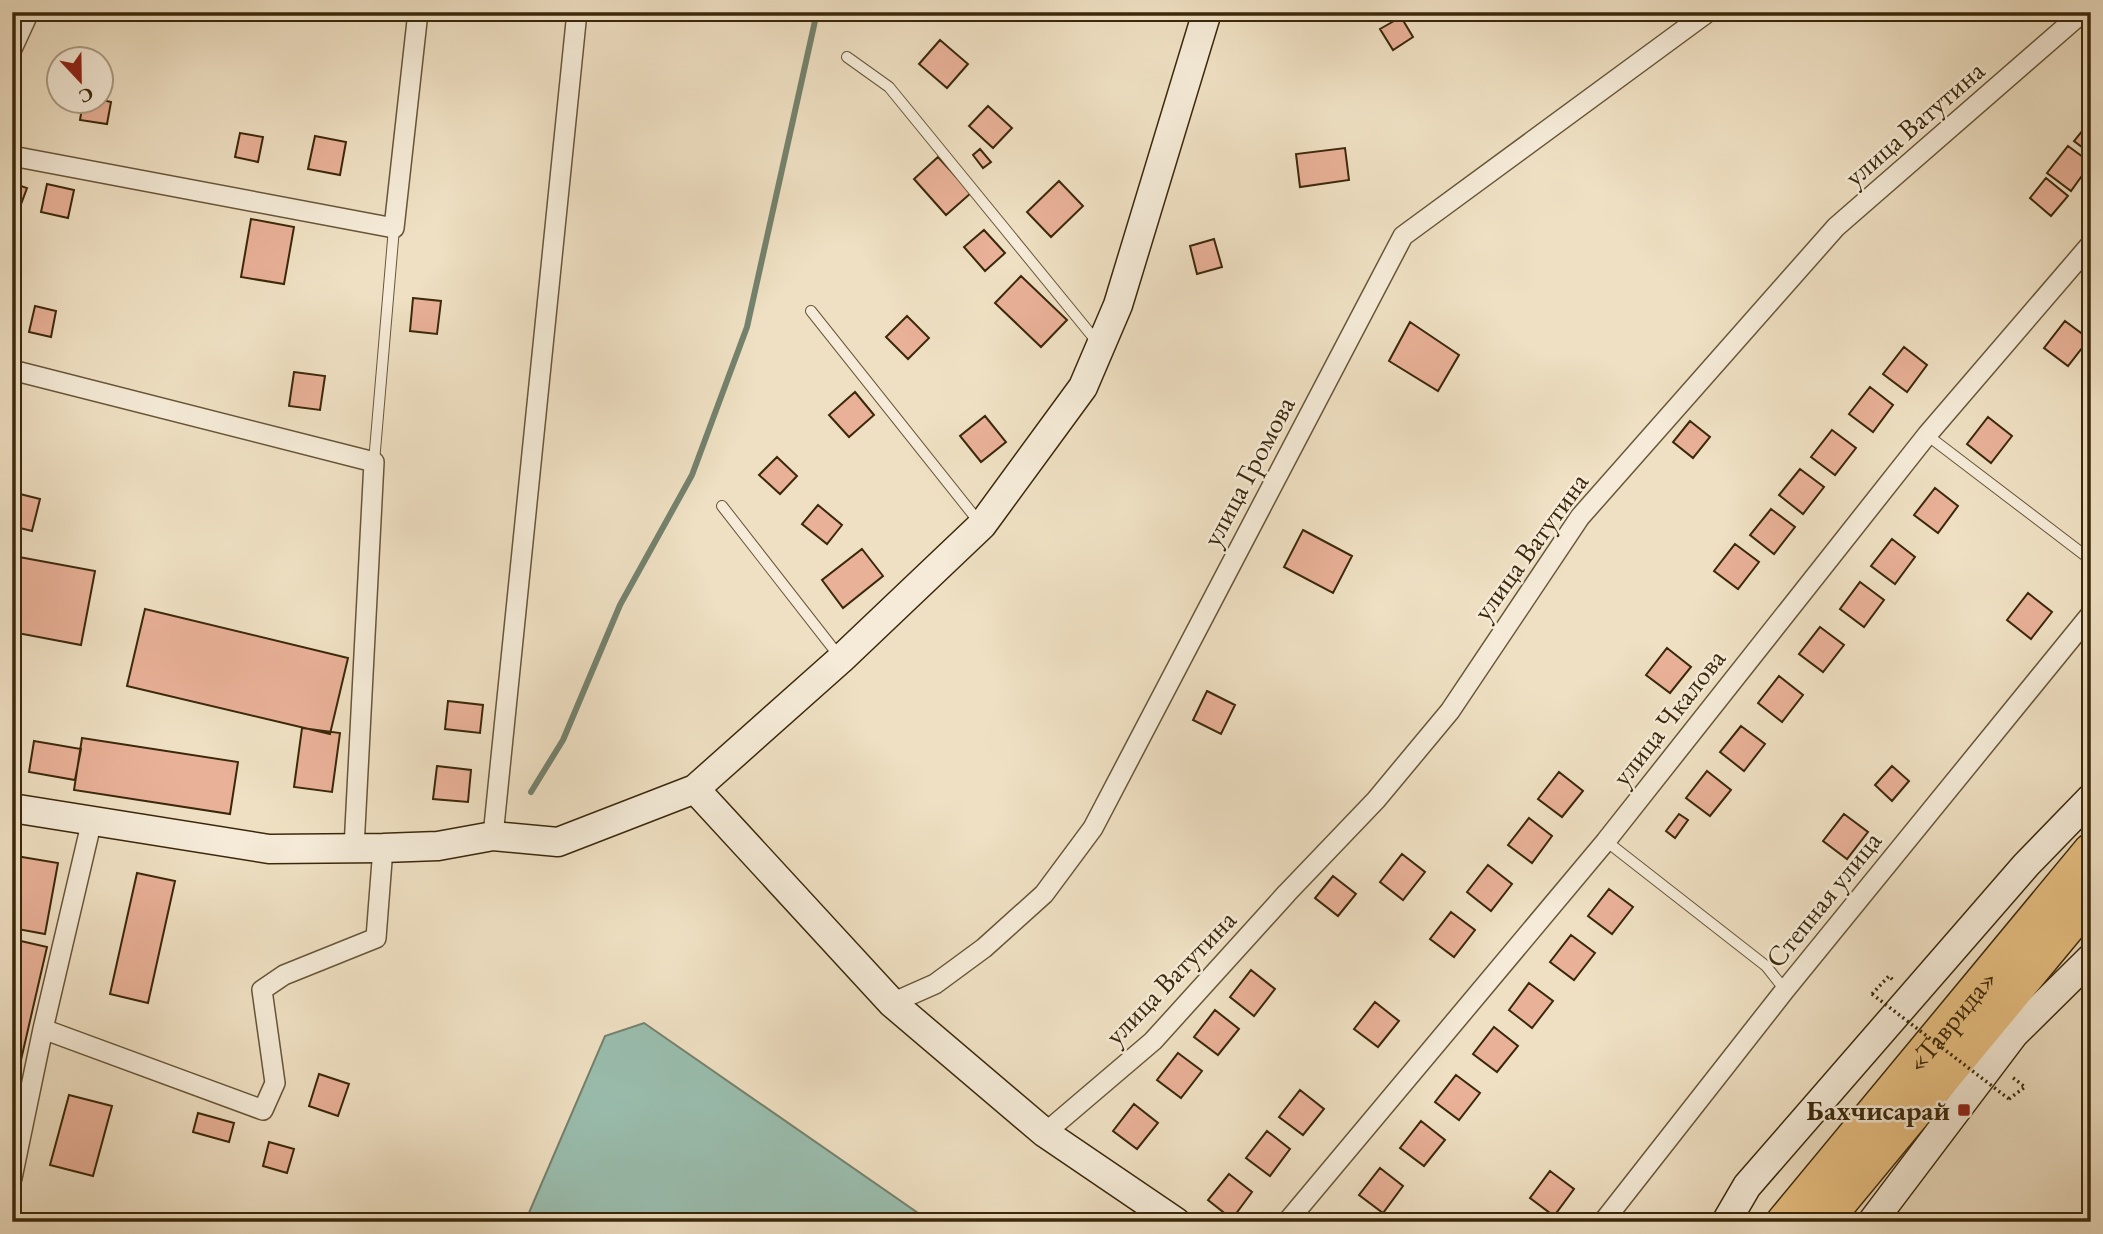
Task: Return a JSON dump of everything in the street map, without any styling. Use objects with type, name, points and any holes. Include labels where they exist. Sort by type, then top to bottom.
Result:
[{"type":"highway","name":"«Таврида»","points":[[1784,1222],[2091,851]]},
{"type":"highway","name":"«Таврида»","points":[[1824,1222],[2091,898]]},
{"type":"main road","points":[[12,808],[269,849],[383,848],[438,846],[493,835],[558,842],[695,789],[841,659],[982,525],[1083,387],[1118,305],[1207,12]]},
{"type":"main road","points":[[695,789],[892,1003],[1045,1133],[1175,1222]]},
{"type":"main road","points":[[1726,1222],[1747,1186],[2026,865],[2091,798]]},
{"type":"main road","points":[[1872,1222],[2014,1034],[2091,958]]},
{"type":"street","points":[[12,49],[29,12]]},
{"type":"street","points":[[12,156],[394,228],[418,12]]},
{"type":"street","points":[[493,835],[577,12]]},
{"type":"street","name":"улица Громова","points":[[892,1003],[935,984],[984,948],[1044,894],[1093,828],[1403,236],[1708,12]]},
{"type":"street","name":"улица Ватутина","points":[[1045,1133],[1153,1041],[1287,893],[1376,800],[1450,710],[1580,517],[1836,228],[2083,12]]},
{"type":"street","name":"улица Чкалова","points":[[1287,1222],[1606,841],[1927,435],[2091,244]]},
{"type":"street","points":[[12,370],[374,462],[354,848]]},
{"type":"street","name":"Степная улица","points":[[1603,1222],[1785,990],[2091,614]]},
{"type":"street","points":[[12,1178],[43,1029],[92,820]]},
{"type":"street","points":[[43,1029],[263,1110],[275,1083],[262,990],[284,975],[376,938],[383,848]]},
{"type":"lane","points":[[848,57],[889,87],[1100,346]]},
{"type":"lane","points":[[374,462],[394,228]]},
{"type":"lane","points":[[811,312],[982,525]]},
{"type":"lane","points":[[1927,435],[2091,560]]},
{"type":"lane","points":[[722,506],[841,659]]},
{"type":"lane","points":[[1606,841],[1766,966],[1785,990]]},
{"type":"path","points":[[1872,994],[2009,1099],[2025,1087],[1993,1062]]},
{"type":"shaded area","points":[[644,1023],[931,1222],[525,1222],[605,1036]]},
{"type":"building","points":[[1401,17],[1413,37],[1393,50],[1380,29]]},
{"type":"building","points":[[940,40],[968,64],[947,88],[919,64]]},
{"type":"building","points":[[988,106],[1012,128],[993,148],[969,126]]},
{"type":"building","points":[[81,116],[108,116],[107,124],[80,120]]},
{"type":"building","points":[[2091,120],[2091,154],[2074,141]]},
{"type":"building","points":[[240,133],[263,137],[258,162],[235,157]]},
{"type":"building","points":[[315,136],[346,142],[340,175],[308,169]]},
{"type":"building","points":[[2068,146],[2091,163],[2071,191],[2047,173]]},
{"type":"building","points":[[1345,148],[1349,180],[1300,187],[1296,154]]},
{"type":"building","points":[[980,149],[991,162],[983,168],[973,155]]},
{"type":"building","points":[[938,157],[971,193],[946,215],[914,179]]},
{"type":"building","points":[[2046,178],[2068,196],[2051,216],[2030,198]]},
{"type":"building","points":[[1059,181],[1083,206],[1051,237],[1027,212]]},
{"type":"building","points":[[12,183],[27,188],[17,215],[12,213]]},
{"type":"building","points":[[47,184],[74,190],[68,218],[41,212]]},
{"type":"building","points":[[251,219],[294,227],[284,284],[241,277]]},
{"type":"building","points":[[984,230],[1005,253],[985,271],[964,247]]},
{"type":"building","points":[[1214,239],[1222,267],[1197,274],[1190,246]]},
{"type":"building","points":[[1021,276],[1067,320],[1041,347],[995,303]]},
{"type":"building","points":[[413,298],[441,301],[437,334],[410,331]]},
{"type":"building","points":[[35,306],[56,311],[51,337],[29,332]]},
{"type":"building","points":[[907,316],[929,338],[908,359],[886,337]]},
{"type":"building","points":[[2065,321],[2089,339],[2068,366],[2044,348]]},
{"type":"building","points":[[1410,322],[1459,355],[1438,391],[1389,361]]},
{"type":"building","points":[[1904,347],[1927,365],[1907,392],[1883,374]]},
{"type":"building","points":[[294,372],[325,376],[320,410],[289,406]]},
{"type":"building","points":[[1870,387],[1893,405],[1873,432],[1849,414]]},
{"type":"building","points":[[855,392],[874,415],[849,437],[829,415]]},
{"type":"building","points":[[985,416],[1006,442],[981,462],[960,436]]},
{"type":"building","points":[[1988,417],[2012,436],[1991,463],[1967,444]]},
{"type":"building","points":[[1690,421],[1710,437],[1693,458],[1673,442]]},
{"type":"building","points":[[1832,430],[1856,448],[1835,475],[1811,457]]},
{"type":"building","points":[[777,457],[797,476],[780,494],[759,475]]},
{"type":"building","points":[[1800,469],[1824,487],[1803,514],[1779,495]]},
{"type":"building","points":[[1935,488],[1958,506],[1938,533],[1914,515]]},
{"type":"building","points":[[12,492],[40,499],[32,531],[12,526]]},
{"type":"building","points":[[818,505],[842,525],[827,544],[802,524]]},
{"type":"building","points":[[1771,509],[1795,527],[1774,554],[1750,535]]},
{"type":"building","points":[[1303,530],[1352,556],[1333,593],[1284,567]]},
{"type":"building","points":[[1892,539],[1915,557],[1895,584],[1871,566]]},
{"type":"building","points":[[1735,544],[1759,562],[1738,589],[1714,571]]},
{"type":"building","points":[[862,549],[883,576],[843,608],[822,580]]},
{"type":"building","points":[[19,557],[95,571],[81,645],[12,632],[12,596]]},
{"type":"building","points":[[1860,582],[1884,600],[1864,627],[1840,609]]},
{"type":"building","points":[[2028,593],[2052,612],[2031,639],[2007,620]]},
{"type":"building","points":[[145,609],[348,658],[330,734],[127,686]]},
{"type":"building","points":[[1820,627],[1844,645],[1823,672],[1799,654]]},
{"type":"building","points":[[1667,648],[1691,667],[1670,693],[1646,675]]},
{"type":"building","points":[[1779,676],[1803,695],[1782,722],[1758,703]]},
{"type":"building","points":[[1207,691],[1235,705],[1221,734],[1193,720]]},
{"type":"building","points":[[448,701],[483,705],[480,733],[445,729]]},
{"type":"building","points":[[1741,726],[1765,744],[1744,771],[1720,752]]},
{"type":"building","points":[[302,728],[340,733],[332,792],[294,787]]},
{"type":"building","points":[[82,738],[238,762],[230,814],[74,790]]},
{"type":"building","points":[[34,741],[81,749],[75,780],[29,772]]},
{"type":"building","points":[[437,766],[471,770],[468,802],[433,799]]},
{"type":"building","points":[[1892,766],[1909,781],[1892,801],[1875,785]]},
{"type":"building","points":[[1707,771],[1731,790],[1710,816],[1686,798]]},
{"type":"building","points":[[1559,772],[1583,791],[1562,817],[1538,799]]},
{"type":"building","points":[[1679,814],[1688,820],[1675,838],[1666,831]]},
{"type":"building","points":[[1844,814],[1868,832],[1847,859],[1823,841]]},
{"type":"building","points":[[1529,818],[1552,836],[1532,863],[1508,845]]},
{"type":"building","points":[[1402,854],[1425,872],[1403,900],[1380,882]]},
{"type":"building","points":[[16,856],[58,863],[45,934],[12,928],[12,876]]},
{"type":"building","points":[[1488,865],[1512,884],[1491,911],[1467,892]]},
{"type":"building","points":[[137,873],[175,881],[148,1003],[110,994]]},
{"type":"building","points":[[1333,876],[1356,894],[1338,916],[1315,898]]},
{"type":"building","points":[[1609,889],[1633,907],[1612,934],[1588,916]]},
{"type":"building","points":[[1451,912],[1475,930],[1454,957],[1430,939]]},
{"type":"building","points":[[1571,935],[1595,953],[1574,980],[1550,962]]},
{"type":"building","points":[[12,939],[47,947],[12,1099]]},
{"type":"building","points":[[1251,970],[1275,989],[1254,1016],[1230,997]]},
{"type":"building","points":[[1529,983],[1553,1001],[1532,1028],[1509,1010]]},
{"type":"building","points":[[1375,1002],[1399,1021],[1378,1047],[1354,1029]]},
{"type":"building","points":[[1215,1010],[1239,1029],[1218,1055],[1194,1037]]},
{"type":"building","points":[[1494,1027],[1518,1046],[1497,1072],[1473,1054]]},
{"type":"building","points":[[1178,1053],[1202,1071],[1181,1098],[1157,1080]]},
{"type":"building","points":[[319,1074],[349,1084],[338,1116],[309,1106]]},
{"type":"building","points":[[1456,1075],[1480,1093],[1459,1120],[1435,1102]]},
{"type":"building","points":[[1300,1090],[1324,1109],[1303,1135],[1279,1117]]},
{"type":"building","points":[[69,1095],[112,1106],[93,1176],[50,1165]]},
{"type":"building","points":[[1134,1104],[1158,1123],[1137,1149],[1113,1131]]},
{"type":"building","points":[[198,1113],[234,1123],[229,1142],[193,1132]]},
{"type":"building","points":[[1421,1121],[1445,1140],[1424,1166],[1400,1148]]},
{"type":"building","points":[[1267,1131],[1290,1149],[1270,1176],[1246,1158]]},
{"type":"building","points":[[269,1142],[294,1149],[287,1173],[263,1166]]},
{"type":"building","points":[[1380,1168],[1403,1186],[1383,1213],[1359,1195]]},
{"type":"building","points":[[1550,1171],[1574,1189],[1554,1216],[1530,1198]]},
{"type":"building","points":[[1229,1174],[1252,1192],[1232,1219],[1208,1200]]},
{"type":"waterway","points":[[531,792],[563,740],[620,605],[692,475],[747,327],[817,12]]},
{"type":"place","name":"Бахчисарай","points":[[1964,1110]]}]
